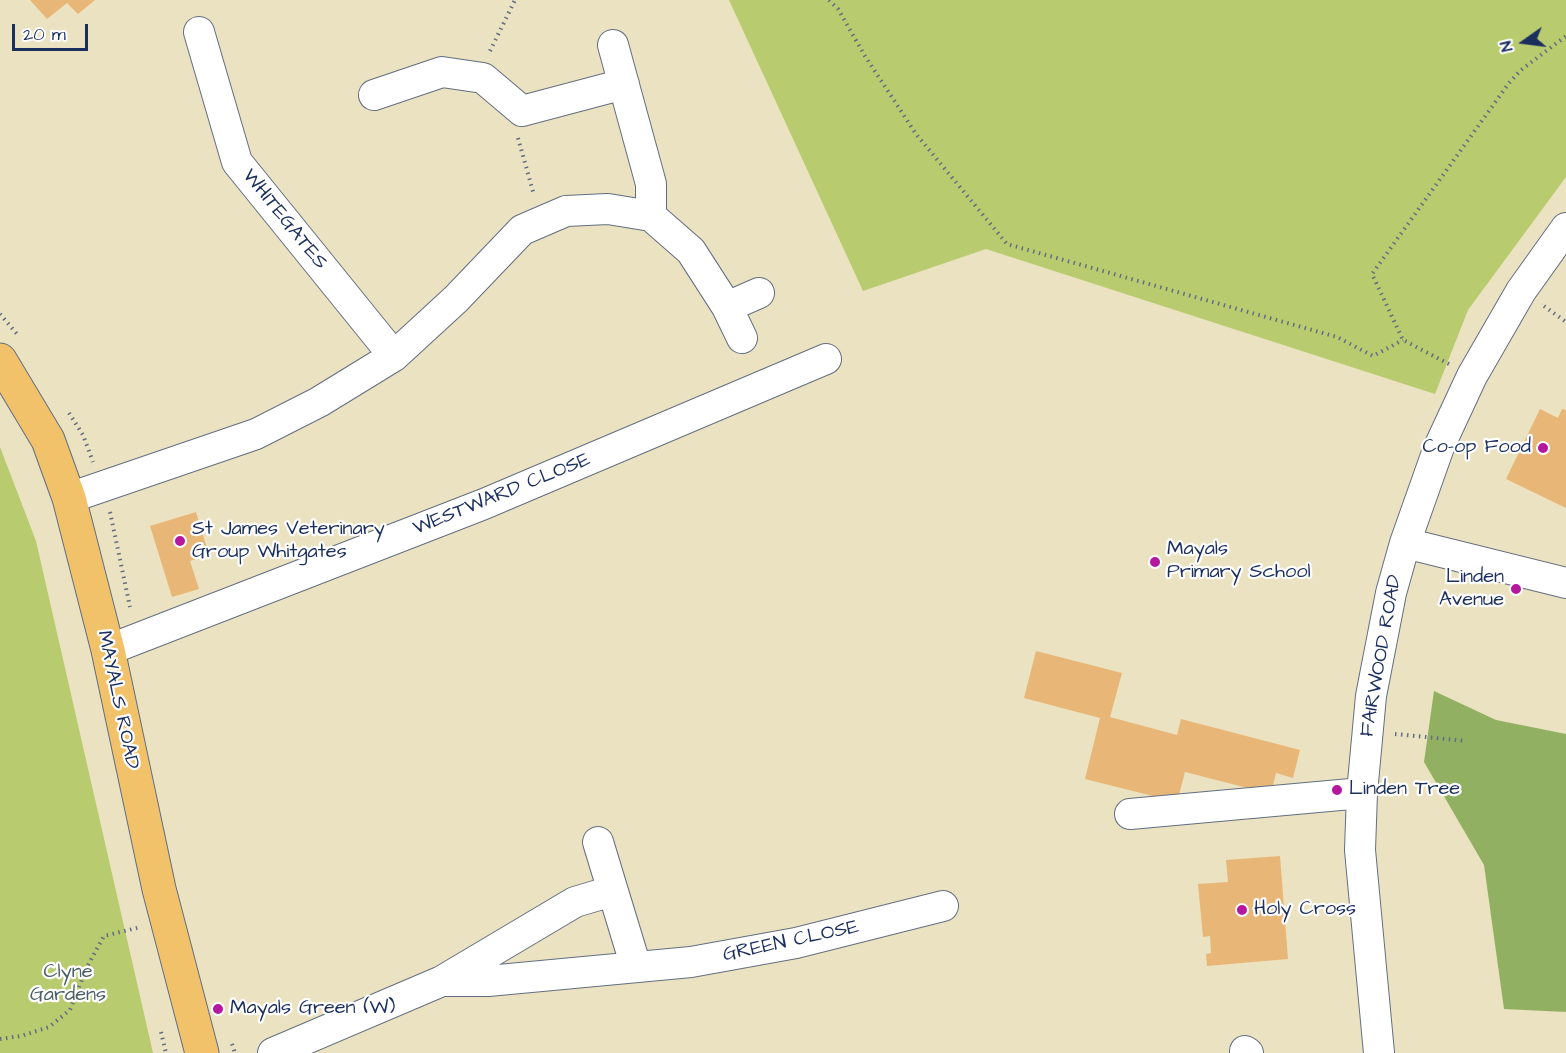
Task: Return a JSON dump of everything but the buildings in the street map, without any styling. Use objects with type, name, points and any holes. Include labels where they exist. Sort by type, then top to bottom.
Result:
[{"type":"main road","name":"MAYALS ROAD","points":[[0,360],[48,440],[69,498],[108,650],[159,889],[202,1053]]},
{"type":"street","name":"WHITEGATES","points":[[200,33],[237,162],[394,356]]},
{"type":"street","points":[[613,45],[651,184],[651,216]]},
{"type":"street","points":[[374,95],[442,72],[483,78],[522,111],[624,84]]},
{"type":"street","points":[[69,498],[256,434],[319,402],[394,356],[456,299],[522,230],[566,211],[608,209],[651,216],[691,251],[727,308],[742,338]]},
{"type":"street","name":"FAIRWOOD ROAD","points":[[1379,1053],[1360,850],[1362,793],[1371,696],[1383,627],[1405,543],[1439,447],[1472,376],[1521,291],[1566,228]]},
{"type":"street","points":[[727,308],[759,293]]},
{"type":"street","name":"WESTWARD CLOSE","points":[[108,650],[484,504],[826,359]]},
{"type":"street","points":[[1405,543],[1566,584]]},
{"type":"street","points":[[1130,814],[1362,793]]},
{"type":"street","points":[[598,842],[636,967]]},
{"type":"street","name":"GREEN CLOSE","points":[[273,1053],[442,981],[575,902],[612,891]]},
{"type":"street","name":"GREEN CLOSE","points":[[442,981],[488,981],[692,963],[796,943],[943,906]]},
{"type":"path","points":[[483,78],[492,45],[515,0]]},
{"type":"path","points":[[829,0],[838,9],[865,56],[916,134],[1007,244],[1338,337],[1373,356],[1403,340]]},
{"type":"path","points":[[1472,376],[1403,340],[1372,274],[1509,83],[1521,70],[1566,36]]},
{"type":"path","points":[[516,106],[512,117],[541,222]]},
{"type":"path","points":[[1368,732],[1466,741]]},
{"type":"path","points":[[0,1039],[21,1036],[50,1027],[70,1010],[87,967],[104,936],[148,926]]},
{"type":"path","points":[[161,1032],[166,1053]]},
{"type":"green space","points":[[729,0],[1566,0],[1566,177],[1468,310],[1435,394],[986,249],[863,291]]},
{"type":"green space","name":"Clyne Gardens","points":[[0,447],[36,541],[153,1053],[0,1053]]},
{"type":"green space","points":[[1434,691],[1496,720],[1566,734],[1566,1012],[1504,1009],[1484,865],[1424,762]]},
{"type":"place","name":"Co-op Food","points":[[1543,448]]},
{"type":"place","name":"St James Veterinary Group Whitgates","points":[[180,541]]},
{"type":"place","name":"Mayals Primary School","points":[[1155,562]]},
{"type":"place","name":"Linden Avenue","points":[[1516,589]]},
{"type":"place","name":"Linden Tree","points":[[1337,790]]},
{"type":"place","name":"Holy Cross","points":[[1242,910]]},
{"type":"place","name":"Mayals Green (W)","points":[[218,1009]]}]
